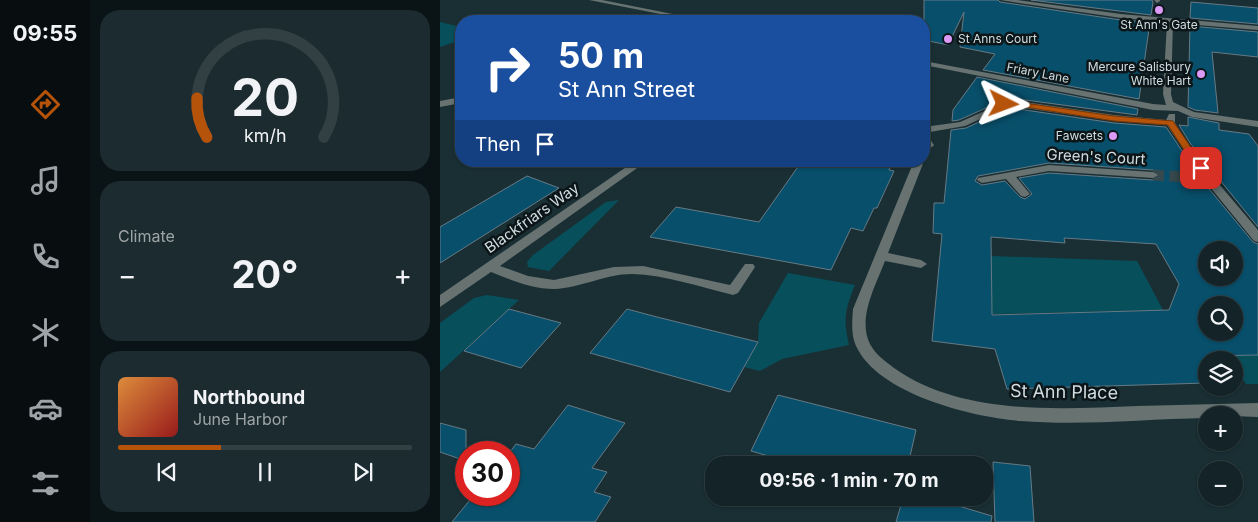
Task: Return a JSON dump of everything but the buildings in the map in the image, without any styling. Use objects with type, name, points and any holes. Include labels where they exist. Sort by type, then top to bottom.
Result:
[{"type":"street","points":[[592,0],[671,15]]},
{"type":"street","points":[[1003,0],[1170,21],[1258,28]]},
{"type":"street","points":[[655,15],[660,13]]},
{"type":"street","points":[[1170,21],[1167,94],[1169,103],[1178,108],[1172,114],[1170,123],[1209,179],[1258,238]]},
{"type":"street","name":"Friary Lane","points":[[930,64],[1152,107],[1178,108],[1192,114],[1258,124]]},
{"type":"street","points":[[440,104],[455,101]]},
{"type":"street","points":[[930,129],[964,123],[1004,104],[1018,104],[1114,118],[1170,123]]},
{"type":"street","name":"Blackfriars Way","points":[[440,302],[633,167]]},
{"type":"street","name":"St Ann Place","points":[[917,167],[860,309],[859,328],[865,349],[889,374],[927,392],[1000,412],[1037,415],[1258,410]]},
{"type":"street","name":"Green's Court","points":[[982,180],[1049,168],[1153,175]]},
{"type":"street","points":[[1008,174],[1025,194]]},
{"type":"street","points":[[1185,177],[1209,179]]},
{"type":"street","points":[[881,256],[921,264]]},
{"type":"street","points":[[490,267],[525,281],[542,284],[562,284],[614,271],[634,270],[733,290],[749,267]]},
{"type":"shaded area","points":[[440,22],[455,26],[455,42],[440,47]]},
{"type":"shaded area","points":[[619,200],[549,271],[528,267],[527,262],[533,255],[606,202]]},
{"type":"shaded area","points":[[991,256],[1137,261],[1163,310],[992,314]]},
{"type":"shaded area","points":[[788,273],[855,285],[846,314],[849,345],[782,359],[760,371],[744,367],[758,342],[759,323]]},
{"type":"shaded area","points":[[487,295],[519,300],[440,372],[440,323],[474,298]]},
{"type":"shaded area","points":[[1243,355],[1258,355],[1258,384],[1246,384],[1243,380]]},
{"type":"tunnel","points":[[1153,175],[1185,177]]},
{"type":"place","name":"St Ann's Gate","points":[[1159,10]]},
{"type":"place","name":"St Anns Court","points":[[948,39]]},
{"type":"place","name":"Mercure Salisbury White Hart","points":[[1201,74]]},
{"type":"place","name":"Fawcets","points":[[1113,136]]},
{"type":"route","points":[[1004,104],[1018,104],[1114,118],[1170,123],[1201,168]]}]
